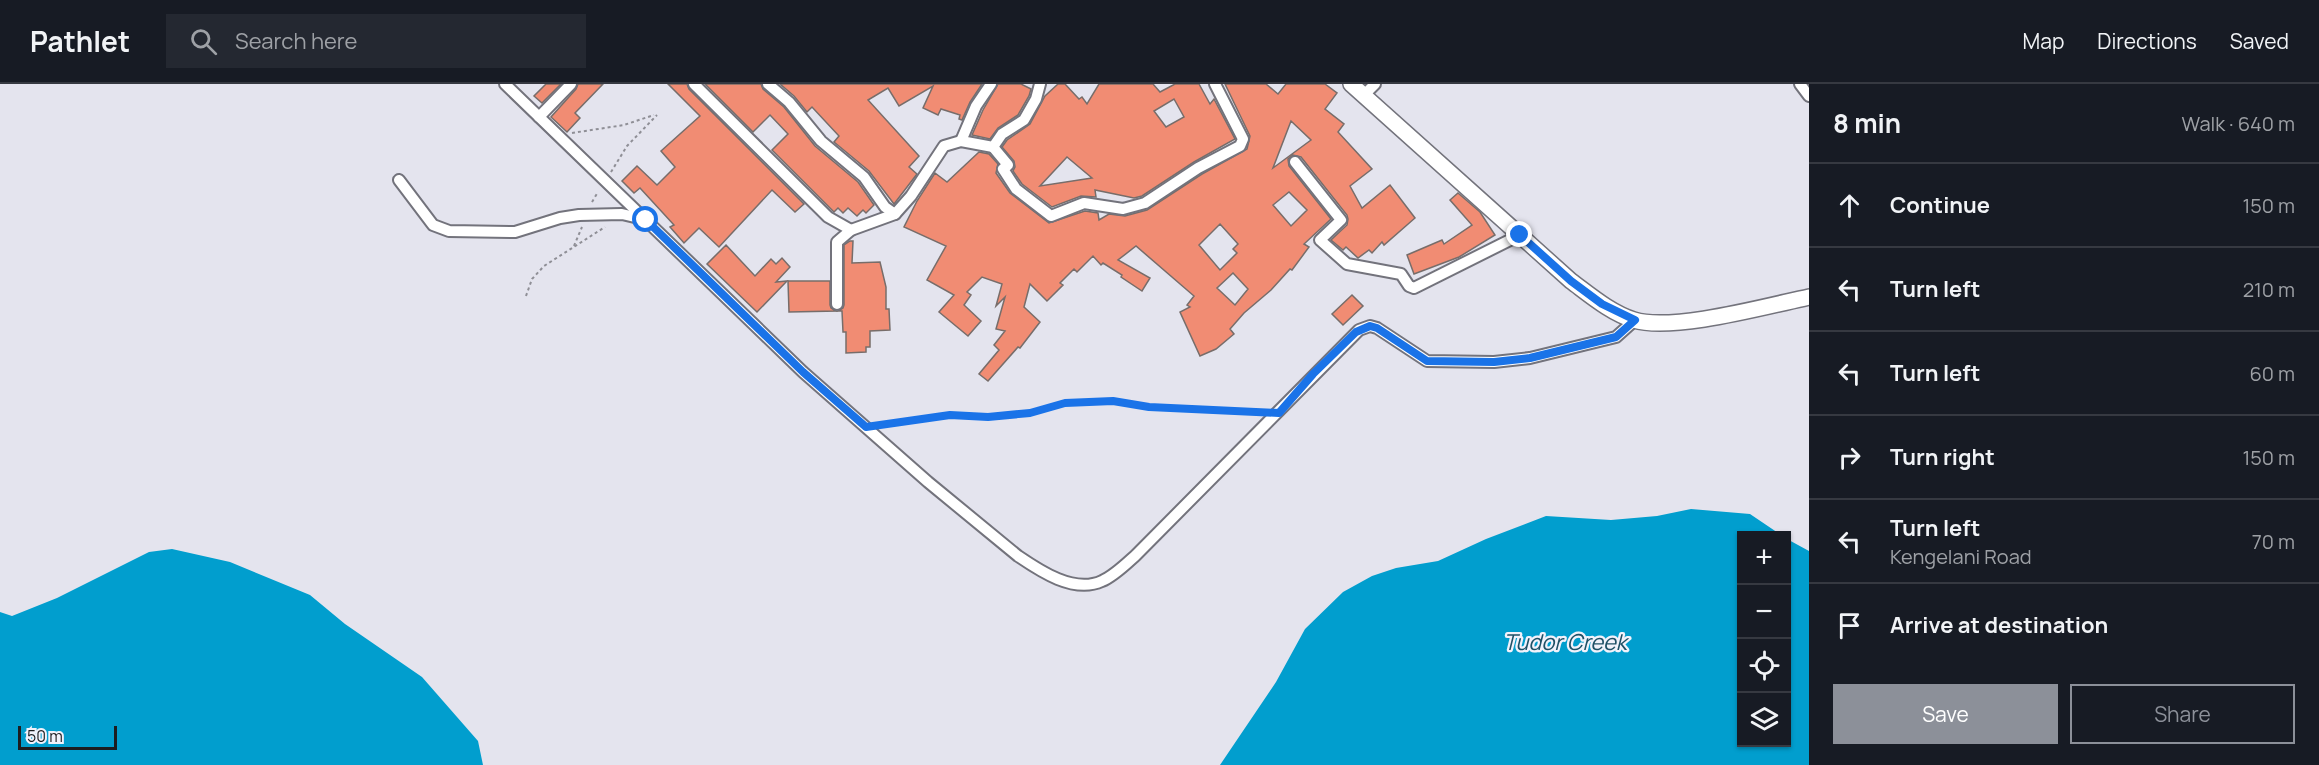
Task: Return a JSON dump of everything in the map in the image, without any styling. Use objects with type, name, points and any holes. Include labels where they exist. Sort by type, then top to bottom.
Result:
[{"type":"main road","points":[[1351,84],[1571,281],[1594,298],[1635,320],[1662,323],[1688,321],[1809,297]]},
{"type":"street","points":[[505,84],[803,372],[1018,556],[1040,571],[1069,583],[1084,585],[1101,582],[1136,555],[1279,413],[1313,374],[1356,332],[1364,328],[1377,328],[1427,361],[1494,362],[1530,358],[1616,337],[1635,320]]},
{"type":"street","points":[[539,117],[571,84]]},
{"type":"street","points":[[694,84],[828,217],[851,230]]},
{"type":"street","points":[[768,84],[789,102],[821,141],[864,177],[885,207],[895,214]]},
{"type":"street","points":[[961,141],[976,106],[991,84]]},
{"type":"street","points":[[993,147],[1002,134],[1024,120],[1036,99],[1040,84]]},
{"type":"street","points":[[837,304],[837,242],[851,230],[895,214],[911,196],[933,159],[944,146],[961,141],[993,147],[1008,165],[1003,169],[1016,189],[1051,216],[1084,203],[1123,209],[1145,203],[1198,168],[1240,146],[1243,139],[1215,84]]},
{"type":"street","points":[[1364,95],[1375,84]]},
{"type":"street","points":[[1800,84],[1809,96]]},
{"type":"street","points":[[1295,162],[1341,220],[1320,240],[1347,264],[1401,274],[1409,286],[1414,288],[1520,235]]},
{"type":"street","points":[[399,180],[433,225],[448,231],[514,232],[560,218],[579,215],[622,214],[646,220]]},
{"type":"path","points":[[556,133],[572,133],[624,125],[657,115]]},
{"type":"path","points":[[526,296],[532,279],[544,266],[609,224]]},
{"type":"path","points":[[866,427],[950,415],[988,417],[1030,413],[1065,403],[1113,401],[1149,407],[1279,413]]},
{"type":"water","name":"Tudor Creek","points":[[1691,509],[1750,514],[1775,531],[1737,531],[1737,747],[1791,747],[1791,541],[1809,551],[1809,765],[1220,765],[1276,682],[1305,629],[1343,592],[1372,576],[1396,568],[1438,561],[1486,539],[1546,516],[1611,520],[1657,516]]},
{"type":"water","points":[[172,549],[230,562],[310,595],[345,624],[422,677],[478,741],[483,765],[0,765],[0,612],[12,616],[57,598],[149,552]]},
{"type":"building","points":[[546,84],[561,84],[542,103],[534,96]]},
{"type":"building","points":[[578,84],[603,84],[575,113],[580,118],[567,132],[551,117]]},
{"type":"building","points":[[668,84],[687,84],[689,89],[804,204],[795,212],[772,190],[719,247],[699,228],[684,243],[670,227],[674,225],[640,188],[634,193],[622,181],[637,166],[657,185],[675,167],[661,151],[700,116]]},
{"type":"building","points":[[705,84],[761,84],[763,89],[784,107],[815,146],[858,182],[874,205],[866,213],[863,210],[857,216],[848,208],[843,213],[838,208],[834,212],[772,150],[788,134],[770,115],[753,132]]},
{"type":"building","points":[[780,84],[982,84],[962,120],[959,119],[960,115],[941,109],[938,115],[923,108],[933,86],[899,106],[888,88],[868,100],[919,156],[909,167],[917,174],[894,204],[869,171],[834,142],[839,136],[812,107],[807,112]]},
{"type":"building","points":[[998,84],[1021,84],[1031,89],[1018,115],[998,128],[990,139],[972,135],[983,110]]},
{"type":"building","points":[[1058,84],[1065,84],[1079,99],[1082,97],[1087,104],[1099,84],[1153,84],[1160,92],[1175,84],[1199,84],[1210,104],[1214,99],[1235,139],[1194,162],[1142,196],[1134,198],[1095,190],[1096,197],[1081,196],[1052,207],[1022,184],[1013,171],[1014,161],[1002,147],[1007,140],[1030,124],[1045,96]],"holes":[[[1174,99],[1184,117],[1166,127],[1154,111]],[[1067,157],[1092,178],[1040,186]]]},
{"type":"building","points":[[1225,84],[1266,84],[1278,94],[1286,84],[1325,84],[1337,93],[1325,109],[1344,124],[1338,132],[1372,169],[1350,186],[1362,208],[1390,185],[1415,218],[1384,245],[1382,242],[1372,253],[1369,250],[1358,258],[1346,247],[1343,250],[1331,240],[1347,225],[1347,215],[1301,157],[1293,155],[1288,159],[1289,166],[1331,219],[1304,244],[1309,247],[1292,270],[1290,269],[1271,290],[1244,313],[1230,329],[1234,334],[1216,349],[1200,356],[1180,312],[1190,307],[1187,305],[1194,296],[1136,246],[1118,260],[1150,278],[1142,291],[1121,277],[1122,275],[1103,263],[1101,265],[1093,256],[1077,272],[1074,269],[1060,283],[1063,285],[1047,301],[1030,284],[1024,307],[1040,322],[1020,348],[1018,347],[988,381],[979,374],[999,350],[994,345],[1005,331],[996,329],[1005,297],[996,306],[1002,284],[982,277],[967,292],[971,295],[964,305],[981,321],[968,336],[939,312],[954,295],[927,280],[946,246],[904,227],[935,173],[947,182],[979,152],[989,154],[998,164],[996,173],[1010,193],[1049,223],[1085,211],[1098,213],[1099,220],[1109,214],[1125,216],[1147,210],[1202,174],[1247,149],[1250,136]],"holes":[[[1291,121],[1311,140],[1273,168]],[[1289,192],[1307,210],[1291,226],[1273,205]],[[1220,224],[1238,244],[1233,249],[1237,253],[1220,270],[1199,245]],[[1233,273],[1248,289],[1235,305],[1217,288]]]},
{"type":"building","points":[[1458,193],[1480,212],[1495,235],[1459,257],[1414,274],[1407,255],[1442,240],[1444,244],[1472,225],[1450,200]]},
{"type":"building","points":[[853,241],[852,263],[880,262],[886,287],[886,309],[889,309],[890,330],[870,331],[870,347],[866,347],[866,352],[846,353],[846,332],[843,332],[842,311],[838,311],[844,305],[844,245]]},
{"type":"building","points":[[726,245],[755,276],[771,259],[776,264],[782,258],[790,267],[776,282],[787,281],[757,312],[707,264]]},
{"type":"building","points":[[788,281],[830,281],[830,305],[836,311],[789,312]]},
{"type":"building","points":[[1352,295],[1363,306],[1343,325],[1332,314]]},
{"type":"route","points":[[646,220],[803,372],[866,427],[950,415],[988,417],[1030,413],[1065,403],[1113,401],[1149,407],[1279,413],[1313,374],[1356,332],[1370,326],[1377,328],[1427,361],[1494,362],[1530,358],[1616,337],[1635,320],[1602,304],[1571,281],[1520,235]]}]
